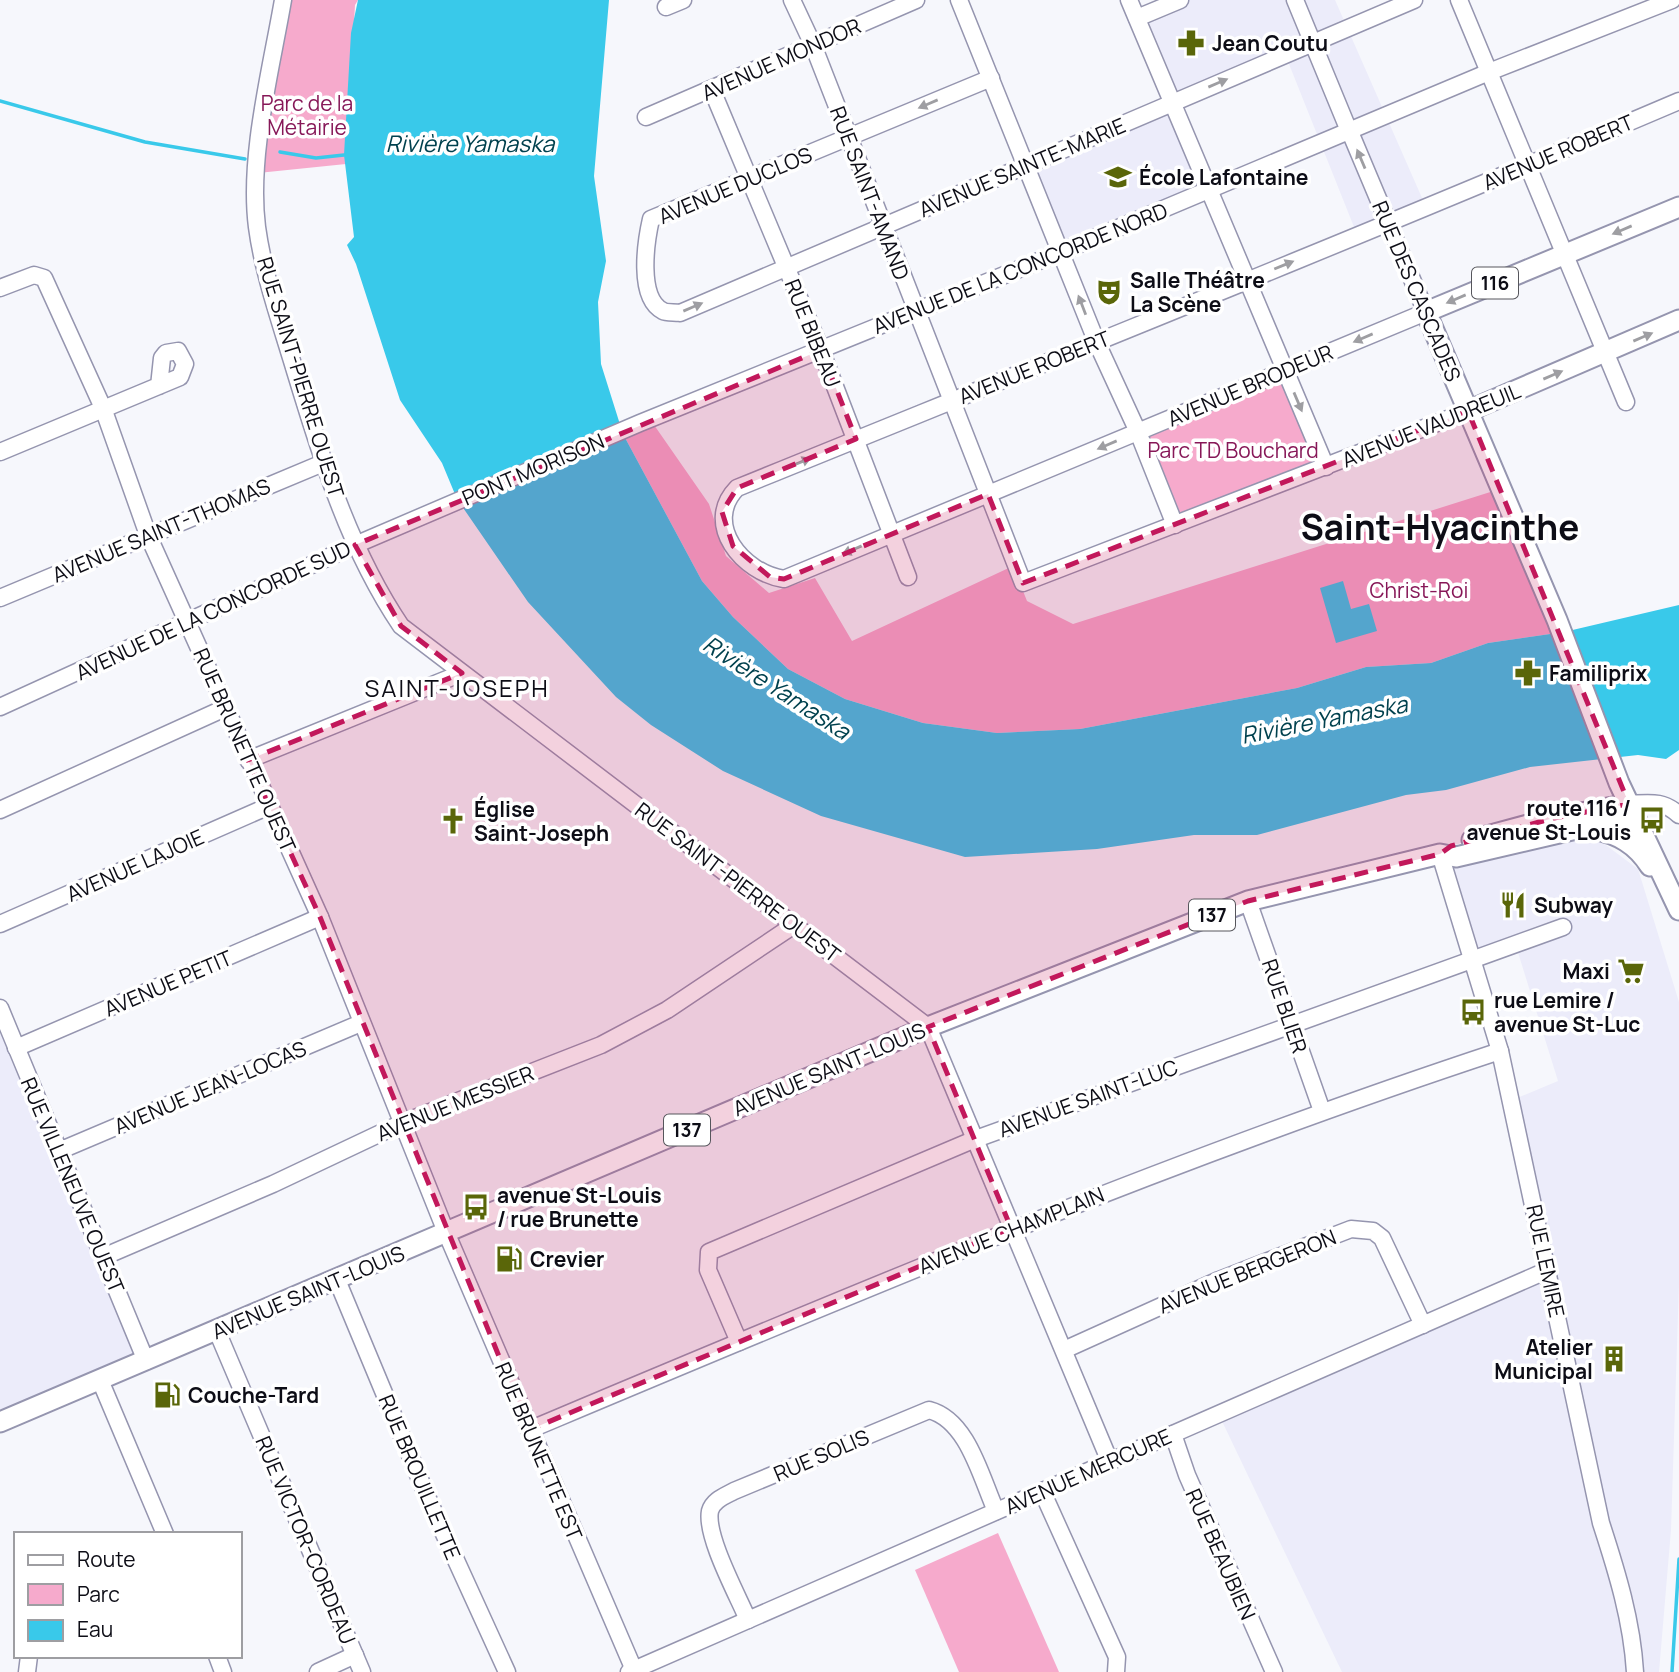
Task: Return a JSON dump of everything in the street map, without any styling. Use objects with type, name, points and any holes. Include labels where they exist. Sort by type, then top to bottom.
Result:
[{"type":"main road","name":"AVENUE BRODEUR","points":[[1426,312],[1679,206]]},
{"type":"main road","name":"RUE DES CASCADES","points":[[1426,312],[1557,620],[1632,812],[1679,912]]},
{"type":"main road","name":"AVENUE VAUDREUIL","points":[[1468,411],[1679,320]]},
{"type":"main road","name":"AVENUE SAINT-LOUIS","points":[[1440,854],[1456,857],[1585,827],[1632,812]]},
{"type":"main road","name":"AVENUE SAINT-LOUIS","points":[[0,1422],[928,1027],[1248,901],[1440,854],[1451,846],[1554,818],[1632,812]]},
{"type":"main road","points":[[1585,827],[1612,833],[1639,850],[1679,912]]},
{"type":"street","name":"RUE SAINT-PIERRE OUEST","points":[[283,0],[258,156],[257,227],[280,320],[323,464],[355,545],[376,589],[401,626],[928,1027]]},
{"type":"street","points":[[667,7],[683,0]]},
{"type":"street","name":"RUE SAINT-AMAND","points":[[792,0],[813,45],[1023,583]]},
{"type":"street","name":"AVENUE MONDOR","points":[[646,117],[916,0]]},
{"type":"street","points":[[959,0],[1097,343],[1138,432],[1175,526]]},
{"type":"street","points":[[1129,0],[1326,467]]},
{"type":"street","points":[[1137,18],[1181,0]]},
{"type":"street","name":"RUE DES CASCADES","points":[[1295,0],[1426,312]]},
{"type":"street","name":"AVENUE SAINTE-MARIE","points":[[646,279],[653,300],[658,306],[663,310],[680,313],[1414,0]]},
{"type":"street","points":[[1459,0],[1626,401]]},
{"type":"street","name":"AVENUE DE LA CONCORDE NORD","points":[[640,423],[1061,252],[1489,72],[1672,0]]},
{"type":"street","name":"AVENUE DUCLOS","points":[[646,279],[644,246],[651,219],[992,78]]},
{"type":"street","name":"RUE BIBEAU","points":[[712,90],[821,350],[908,577]]},
{"type":"street","name":"AVENUE ROBERT","points":[[737,488],[1528,166],[1679,101]]},
{"type":"street","name":"RUE BRUNETTE OUEST","points":[[0,288],[34,275],[44,278],[103,408],[148,535],[320,917],[446,1232]]},
{"type":"street","name":"AVENUE BRODEUR","points":[[737,488],[727,498],[722,512],[723,524],[733,546],[753,567],[770,576],[784,579],[1426,312]]},
{"type":"street","points":[[0,452],[159,386]]},
{"type":"street","name":"AVENUE VAUDREUIL","points":[[1023,583],[1468,411]]},
{"type":"street","name":"PONT MORISON","points":[[426,514],[640,423]]},
{"type":"street","name":"AVENUE SAINT-THOMAS","points":[[0,598],[323,464]]},
{"type":"street","name":"AVENUE DE LA CONCORDE SUD","points":[[0,707],[426,514]]},
{"type":"street","points":[[248,760],[462,673]]},
{"type":"street","points":[[0,810],[225,708]]},
{"type":"street","name":"AVENUE SAINT-LOUIS","points":[[1632,812],[1657,802],[1668,805],[1679,815]]},
{"type":"street","name":"AVENUE LAJOIE","points":[[0,923],[269,806]]},
{"type":"street","name":"RUE LEMIRE","points":[[1440,854],[1500,1051],[1601,1523],[1619,1578],[1633,1647],[1635,1672]]},
{"type":"street","name":"RUE BLIER","points":[[1248,901],[1322,1111]]},
{"type":"street","name":"AVENUE PETIT","points":[[16,1048],[320,917]]},
{"type":"street","name":"AVENUE MESSIER","points":[[103,1257],[273,1184],[402,1123],[601,1045],[667,1010],[794,925]]},
{"type":"street","name":"AVENUE SAINT-LUC","points":[[739,1342],[708,1270],[709,1252],[973,1140],[1291,1024],[1474,962],[1563,927]]},
{"type":"street","name":"RUE VILLENEUVE OUEST","points":[[0,1008],[146,1361]]},
{"type":"street","name":"AVENUE JEAN-LOCAS","points":[[59,1151],[361,1023]]},
{"type":"street","points":[[928,1027],[973,1140],[1110,1462]]},
{"type":"street","name":"AVENUE CHAMPLAIN","points":[[530,1430],[1011,1228],[1322,1111],[1500,1051]]},
{"type":"street","name":"AVENUE BERGERON","points":[[1064,1350],[1219,1280],[1351,1229],[1373,1231],[1382,1238],[1423,1325]]},
{"type":"street","name":"RUE BRUNETTE EST","points":[[446,1232],[631,1671]]},
{"type":"street","name":"AVENUE MERCURE","points":[[631,1671],[1548,1270]]},
{"type":"street","name":"RUE BROUILLETTE","points":[[337,1280],[429,1501],[507,1672]]},
{"type":"street","name":"RUE VICTOR-CORDEAU","points":[[217,1331],[362,1672]]},
{"type":"street","points":[[100,1380],[164,1532]]},
{"type":"street","name":"RUE SOLIS","points":[[748,1620],[714,1539],[709,1513],[714,1503],[734,1491],[929,1410],[939,1413],[958,1427],[996,1511]]},
{"type":"street","name":"RUE BEAUBIEN","points":[[1173,1434],[1187,1475],[1274,1672]]},
{"type":"street","points":[[1042,1492],[1117,1657],[1116,1672]]},
{"type":"street","points":[[317,1672],[355,1655]]},
{"type":"highlighted area","points":[[821,350],[856,439],[737,488],[722,512],[733,546],[770,577],[784,579],[988,494],[1023,583],[1468,411],[1629,804],[1554,818],[1451,846],[1440,854],[1248,901],[928,1027],[1011,1228],[529,1430],[320,917],[248,760],[462,673],[401,626],[355,545]]},
{"type":"shaded area","points":[[1180,0],[1335,0],[1426,207],[1356,232],[1285,54],[1173,103],[1209,190],[1061,252],[1027,165],[1172,103],[1137,18]]},
{"type":"shaded area","points":[[1591,834],[1638,869],[1679,1002],[1679,1283],[1671,1530],[1659,1672],[1342,1672],[1220,1417],[1545,1274],[1510,1101],[1558,1081],[1516,946],[1474,962],[1442,863]]},
{"type":"shaded area","points":[[0,1020],[146,1361],[0,1422]]},
{"type":"green space","name":"Parc de la Métairie","points":[[284,0],[358,0],[355,5],[346,164],[258,173]]},
{"type":"green space","name":"Parc TD Bouchard","points":[[1289,371],[1329,466],[1175,530],[1136,435]]},
{"type":"green space","name":"Christ-Roi","points":[[652,422],[709,504],[726,556],[769,593],[815,578],[852,641],[1013,566],[1027,601],[1073,624],[1503,488],[1564,632],[1488,643],[1431,663],[1366,667],[1297,688],[1080,729],[997,733],[923,723],[845,699],[788,669],[733,617],[702,581],[623,434]]},
{"type":"green space","points":[[998,1533],[1059,1672],[959,1672],[915,1570]]},
{"type":"water","name":"Rivière Yamaska","points":[[358,0],[609,0],[594,176],[606,261],[598,302],[601,364],[623,434],[702,581],[733,617],[788,669],[845,699],[923,723],[997,733],[1080,729],[1297,688],[1366,667],[1431,663],[1488,643],[1564,632],[1679,605],[1679,750],[1666,759],[1638,755],[1530,767],[1446,790],[1406,795],[1257,835],[1194,835],[1097,849],[965,857],[821,816],[723,771],[651,725],[616,697],[528,602],[457,499],[442,463],[400,400],[356,264],[347,245],[354,237],[344,155],[351,33]]},
{"type":"water","points":[[1343,581],[1351,609],[1369,604],[1377,631],[1336,643],[1320,588]]},
{"type":"waterway","points":[[0,101],[145,142],[245,159]]},
{"type":"waterway","points":[[280,152],[316,158],[344,155]]},
{"type":"waterway","points":[[1672,1672],[1679,1559]]},
{"type":"place","name":"Jean Coutu","points":[[1191,43]]},
{"type":"place","name":"École Lafontaine","points":[[1118,177]]},
{"type":"place","name":"Salle Théâtre La Scène","points":[[1109,292]]},
{"type":"place","name":"Familiprix","points":[[1528,673]]},
{"type":"place","name":"route 116 / avenue St-Louis","points":[[1652,820]]},
{"type":"place","name":"Église Saint-Joseph","points":[[453,821]]},
{"type":"place","name":"Subway","points":[[1513,905]]},
{"type":"place","name":"Maxi","points":[[1631,971]]},
{"type":"place","name":"rue Lemire / avenue St-Luc","points":[[1473,1012]]},
{"type":"place","name":"avenue St-Louis / rue Brunette","points":[[476,1207]]},
{"type":"place","name":"Crevier","points":[[509,1259]]},
{"type":"place","name":"Atelier Municipal","points":[[1614,1359]]},
{"type":"place","name":"Couche-Tard","points":[[167,1395]]},
{"type":"district","name":"Saint-Hyacinthe","points":[[1440,527]]},
{"type":"district","name":"SAINT-JOSEPH","points":[[457,687]]}]
